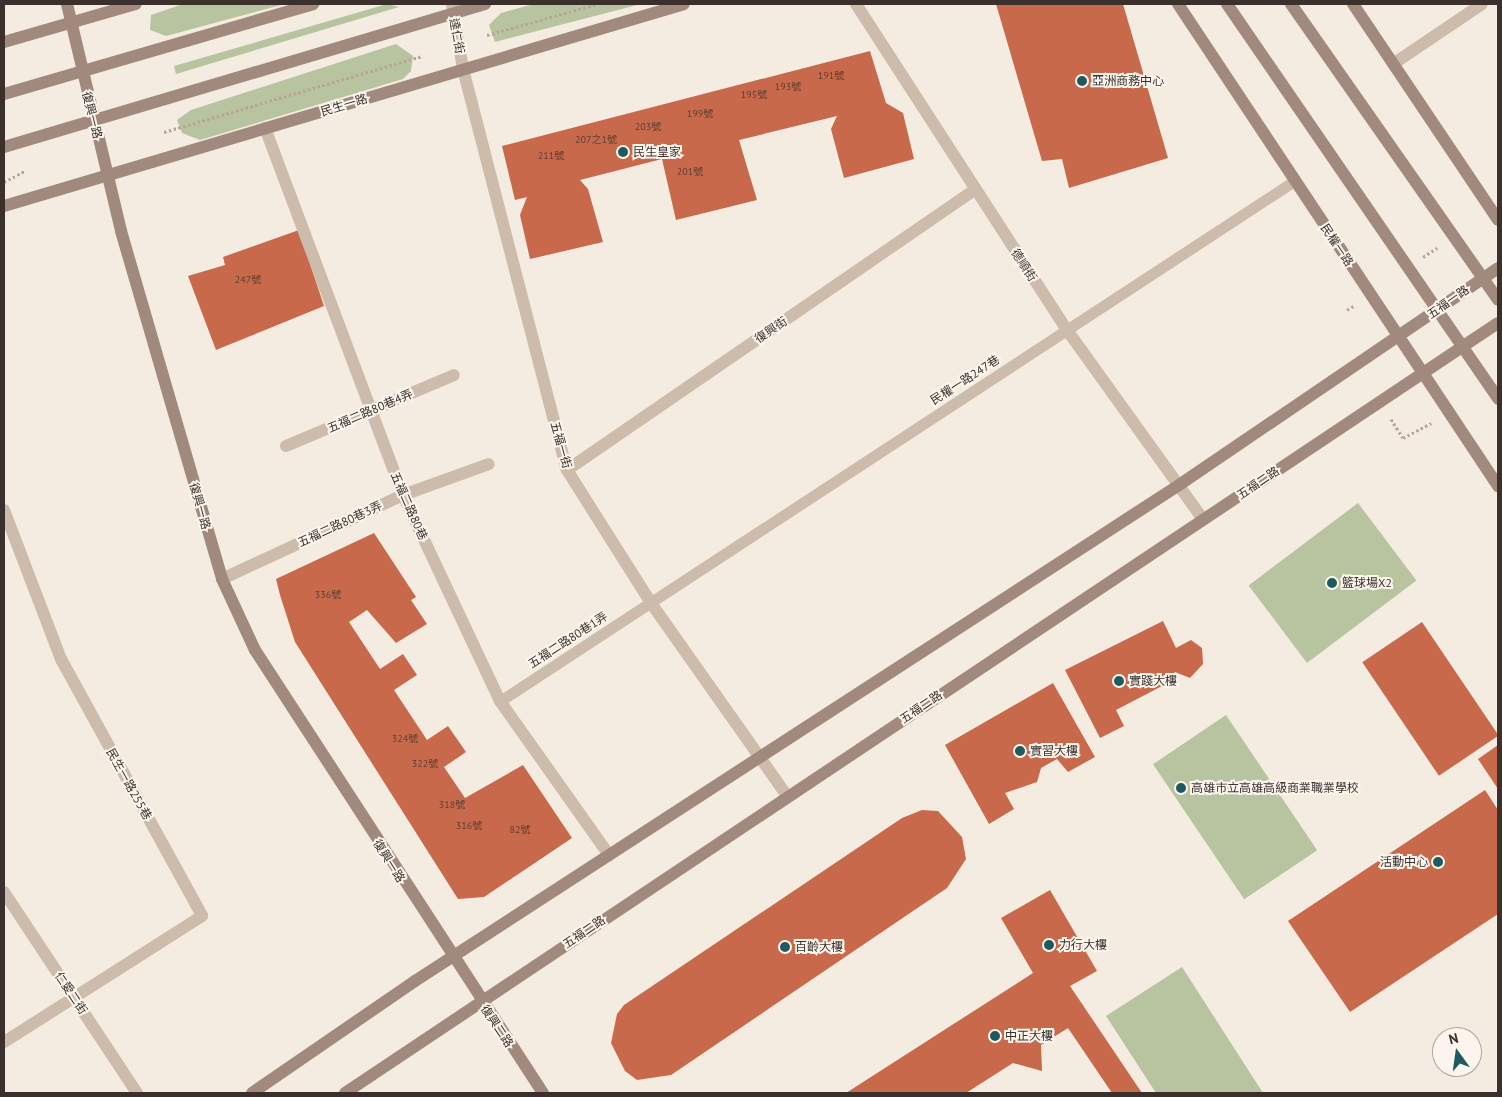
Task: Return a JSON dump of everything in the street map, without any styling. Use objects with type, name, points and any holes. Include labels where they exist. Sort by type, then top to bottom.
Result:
[{"type":"street","name":"復興一路","points":[[67,4],[81,71],[107,175],[222,579],[255,650],[452,957]]},
{"type":"street","points":[[4,42],[136,4]]},
{"type":"street","points":[[4,94],[313,4]]},
{"type":"street","points":[[4,147],[93,121],[452,8],[485,4]]},
{"type":"street","name":"民生一路","points":[[4,206],[684,4]]},
{"type":"street","name":"德順街","points":[[856,4],[1067,330],[1203,519]]},
{"type":"street","name":"民權一路","points":[[1178,4],[1498,486]]},
{"type":"street","points":[[1226,4],[1438,309],[1498,399]]},
{"type":"street","points":[[1291,4],[1498,300]]},
{"type":"street","points":[[1353,4],[1498,220]]},
{"type":"street","points":[[1393,64],[1482,4]]},
{"type":"street","name":"達仁街","points":[[452,8],[463,69]]},
{"type":"street","name":"五福一街","points":[[463,69],[567,470],[651,602],[787,796]]},
{"type":"street","name":"五福二路80巷","points":[[265,128],[403,495],[500,701],[609,855]]},
{"type":"street","name":"復興街","points":[[567,470],[975,190]]},
{"type":"street","name":"五福一路","points":[[1398,337],[1498,268]]},
{"type":"street","name":"五福二路","points":[[345,1093],[480,1001],[1498,323]]},
{"type":"street","points":[[252,1093],[452,957],[1179,485],[1398,337]]},
{"type":"street","name":"五福二路80巷4弄","points":[[286,446],[454,375]]},
{"type":"street","name":"五福二路80巷3弄","points":[[222,579],[403,495],[489,464]]},
{"type":"street","name":"民生一路255巷","points":[[4,510],[61,659],[202,916],[73,996]]},
{"type":"street","name":"仁愛二街","points":[[4,892],[137,1093]]},
{"type":"street","name":"復興二路","points":[[452,957],[543,1093]]},
{"type":"street","points":[[4,1042],[73,996]]},
{"type":"lane","name":"民權一路247巷","points":[[651,602],[1294,181]]},
{"type":"lane","name":"五福二路80巷1弄","points":[[500,701],[651,602]]},
{"type":"path","points":[[487,35],[597,4]]},
{"type":"path","points":[[164,132],[423,56]]},
{"type":"path","points":[[4,182],[25,171]]},
{"type":"green space","points":[[183,4],[285,4],[166,36],[150,30],[151,15]]},
{"type":"green space","points":[[387,4],[399,7],[176,74],[174,66]]},
{"type":"green space","points":[[534,4],[641,4],[495,42],[489,25],[501,13]]},
{"type":"green space","points":[[396,44],[413,56],[411,71],[403,79],[200,140],[182,133],[177,120],[191,110]]},
{"type":"green space","name":"籃球場X2","points":[[1358,503],[1416,580],[1307,663],[1249,585]]},
{"type":"green space","points":[[1226,715],[1317,850],[1244,899],[1153,764]]},
{"type":"green space","points":[[1182,967],[1263,1093],[1156,1093],[1106,1016]]},
{"type":"building","name":"亞洲商務中心","points":[[996,4],[1123,4],[1168,158],[1069,188],[1062,159],[1042,161]]},
{"type":"building","name":"民生皇家","points":[[870,51],[886,103],[903,113],[914,159],[844,178],[831,129],[837,116],[739,140],[757,200],[676,220],[662,159],[580,180],[588,189],[603,242],[530,259],[520,215],[527,197],[515,200],[502,146]]},
{"type":"building","points":[[299,230],[324,306],[216,350],[188,276],[225,265],[223,257]]},
{"type":"building","points":[[374,533],[416,597],[411,600],[427,624],[396,643],[367,610],[349,622],[380,669],[403,654],[417,675],[394,690],[427,740],[448,726],[466,752],[444,767],[465,798],[523,765],[572,838],[484,897],[458,899],[295,642],[280,595],[276,579]]},
{"type":"building","name":"實踐大樓","points":[[1163,621],[1176,648],[1191,640],[1202,648],[1203,664],[1190,678],[1175,672],[1164,685],[1116,710],[1124,726],[1100,738],[1065,670]]},
{"type":"building","points":[[1422,622],[1498,735],[1439,776],[1362,662]]},
{"type":"building","name":"實習大樓","points":[[1053,683],[1095,757],[1068,772],[1057,759],[1041,768],[1037,782],[1005,793],[1014,809],[989,824],[945,745]]},
{"type":"building","points":[[1498,745],[1498,789],[1478,759]]},
{"type":"building","name":"活動中心","points":[[1485,790],[1498,810],[1498,914],[1350,1012],[1288,921]]},
{"type":"building","name":"百齡大樓","points":[[922,810],[938,811],[962,837],[966,859],[947,888],[671,1075],[637,1080],[625,1071],[611,1043],[617,1014],[624,1005],[902,818]]},
{"type":"building","points":[[1050,890],[1097,971],[1070,986],[1142,1093],[1112,1093],[1068,1028],[1041,1045],[1042,1071],[1013,1063],[966,1093],[846,1093],[1033,973],[1001,918]]},
{"type":"place","name":"亞洲商務中心","points":[[1082,81]]},
{"type":"place","name":"民生皇家","points":[[623,152]]},
{"type":"place","name":"籃球場X2","points":[[1332,583]]},
{"type":"place","name":"實踐大樓","points":[[1119,681]]},
{"type":"place","name":"實習大樓","points":[[1020,751]]},
{"type":"place","name":"高雄市立高雄高級商業職業學校","points":[[1181,788]]},
{"type":"place","name":"活動中心","points":[[1438,862]]},
{"type":"place","name":"力行大樓","points":[[1049,945]]},
{"type":"place","name":"百齡大樓","points":[[785,947]]},
{"type":"place","name":"中正大樓","points":[[995,1036]]}]
